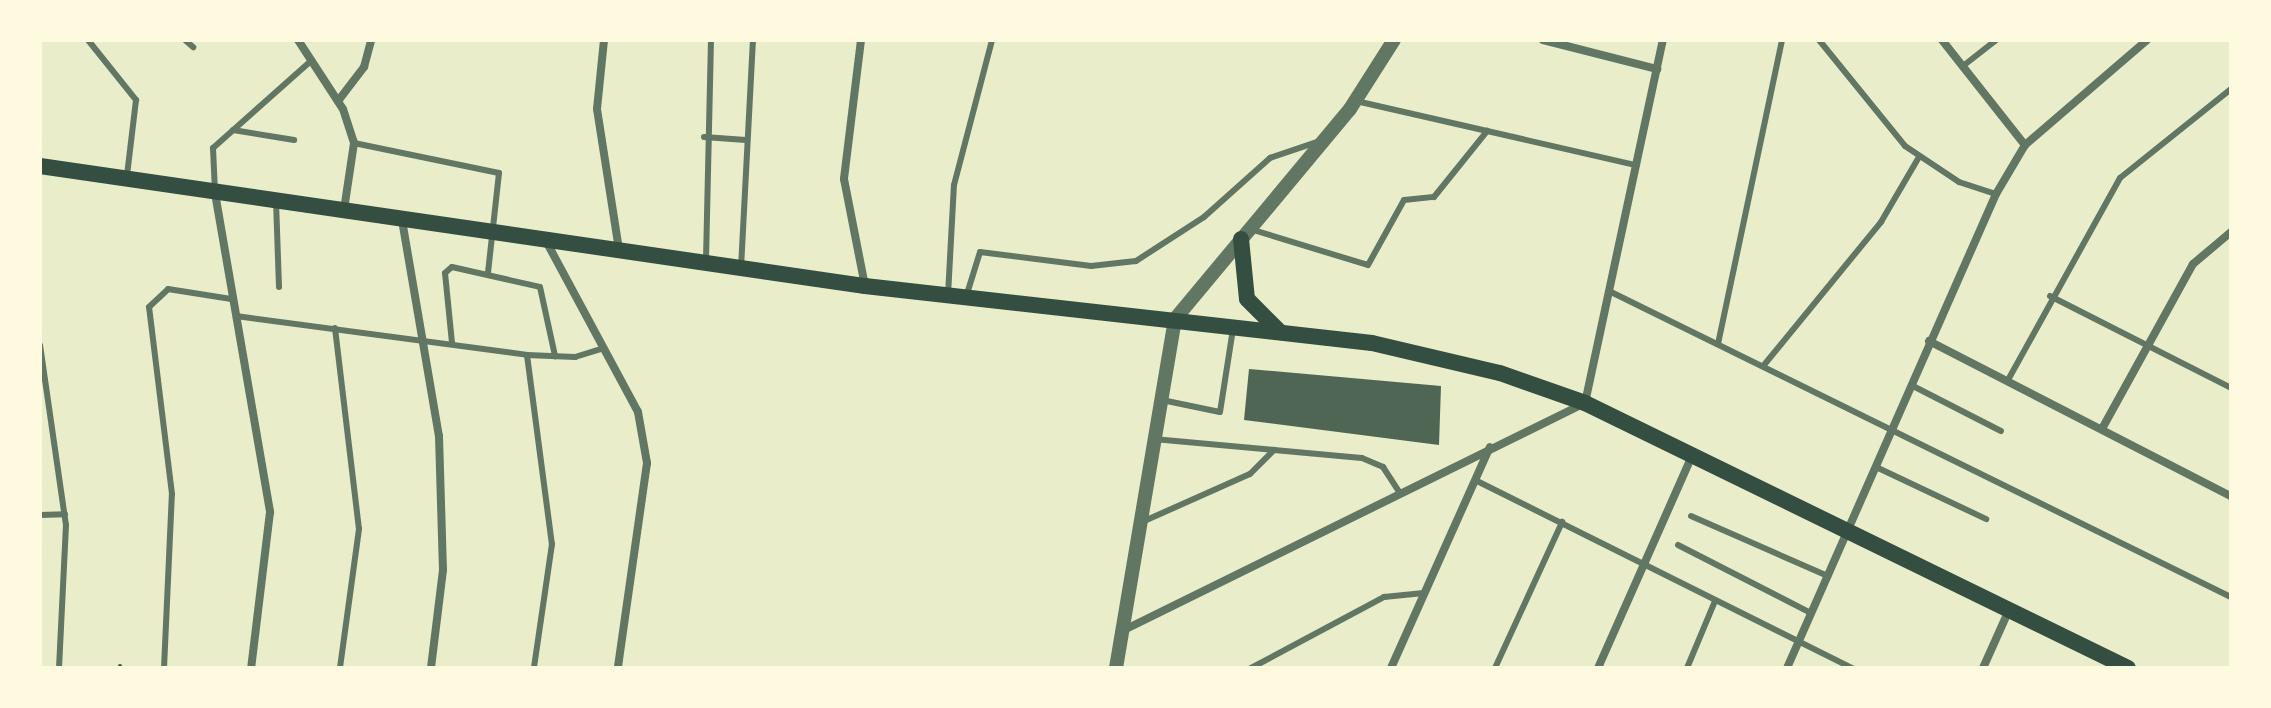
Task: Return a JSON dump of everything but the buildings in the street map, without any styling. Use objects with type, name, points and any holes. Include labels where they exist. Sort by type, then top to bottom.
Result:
[{"type":"main road","points":[[40,166],[865,286],[1175,319],[1386,346],[1585,403],[1691,458],[2128,668]]},
{"type":"main road","points":[[1246,234],[1247,299],[1280,332]]},
{"type":"street","points":[[298,40],[338,101],[354,143],[344,210]]},
{"type":"street","points":[[338,101],[357,80],[371,40]]},
{"type":"street","points":[[604,40],[597,109],[619,250]]},
{"type":"street","points":[[861,40],[844,179],[865,286]]},
{"type":"street","points":[[1116,668],[1175,319],[1356,101],[1394,40]]},
{"type":"street","points":[[1543,40],[1562,42],[1657,69]]},
{"type":"street","points":[[1122,631],[1491,446],[1585,403],[1663,40]]},
{"type":"street","points":[[1942,40],[2025,145]]},
{"type":"street","points":[[1787,668],[1996,194],[2025,145],[2147,40]]},
{"type":"street","points":[[215,193],[270,512],[251,668]]},
{"type":"street","points":[[402,220],[422,339],[443,504],[431,668]]},
{"type":"street","points":[[2103,427],[2145,345],[2193,264],[2231,232]]},
{"type":"street","points":[[546,241],[638,412],[647,463],[618,668]]},
{"type":"street","points":[[1929,341],[2103,427],[2231,496]]},
{"type":"street","points":[[1391,668],[1491,446]]},
{"type":"street","points":[[1598,668],[1691,458]]},
{"type":"street","points":[[1983,668],[2009,609]]},
{"type":"lane","points":[[88,40],[136,100],[126,180]]},
{"type":"lane","points":[[185,40],[193,47]]},
{"type":"lane","points":[[706,263],[704,137],[711,40]]},
{"type":"lane","points":[[741,268],[753,40]]},
{"type":"lane","points":[[948,295],[954,185],[992,40]]},
{"type":"lane","points":[[1718,344],[1782,40]]},
{"type":"lane","points":[[1819,40],[1919,157],[1996,194]]},
{"type":"lane","points":[[1963,66],[1996,40]]},
{"type":"lane","points":[[215,193],[213,148],[312,60]]},
{"type":"lane","points":[[2008,380],[2050,296],[2120,178],[2231,89]]},
{"type":"lane","points":[[1356,101],[1636,165]]},
{"type":"lane","points":[[233,130],[294,140]]},
{"type":"lane","points":[[1246,234],[1368,265],[1404,200],[1434,197],[1487,131]]},
{"type":"lane","points":[[704,137],[746,140]]},
{"type":"lane","points":[[966,297],[980,252],[1091,266],[1136,261],[1204,217],[1270,158],[1323,141]]},
{"type":"lane","points":[[354,143],[499,173],[488,272]]},
{"type":"lane","points":[[1764,365],[1881,222],[1919,157]]},
{"type":"lane","points":[[276,201],[279,287]]},
{"type":"lane","points":[[452,343],[445,273],[488,272],[540,287],[555,356]]},
{"type":"lane","points":[[164,668],[172,494],[149,307],[168,289],[231,299]]},
{"type":"lane","points":[[1609,291],[1893,428],[2231,597]]},
{"type":"lane","points":[[2050,296],[2231,388]]},
{"type":"lane","points":[[236,316],[527,355],[555,356],[604,348]]},
{"type":"lane","points":[[1162,400],[1220,412],[1234,326]]},
{"type":"lane","points":[[335,328],[358,517],[340,668]]},
{"type":"lane","points":[[40,345],[65,514],[59,668]]},
{"type":"lane","points":[[527,355],[552,534],[534,668]]},
{"type":"lane","points":[[1911,385],[2001,431]]},
{"type":"lane","points":[[1154,439],[1362,458],[1383,467],[1399,492]]},
{"type":"lane","points":[[1140,523],[1250,474],[1274,450]]},
{"type":"lane","points":[[1876,467],[1986,519]]},
{"type":"lane","points":[[1475,480],[1646,560],[1715,601],[1852,668]]},
{"type":"lane","points":[[40,515],[65,514]]},
{"type":"lane","points":[[1691,516],[1828,576]]},
{"type":"lane","points":[[1495,668],[1562,522]]},
{"type":"lane","points":[[1678,545],[1811,613]]},
{"type":"lane","points":[[1251,668],[1394,593],[1424,593]]},
{"type":"lane","points":[[1687,668],[1715,601]]}]
